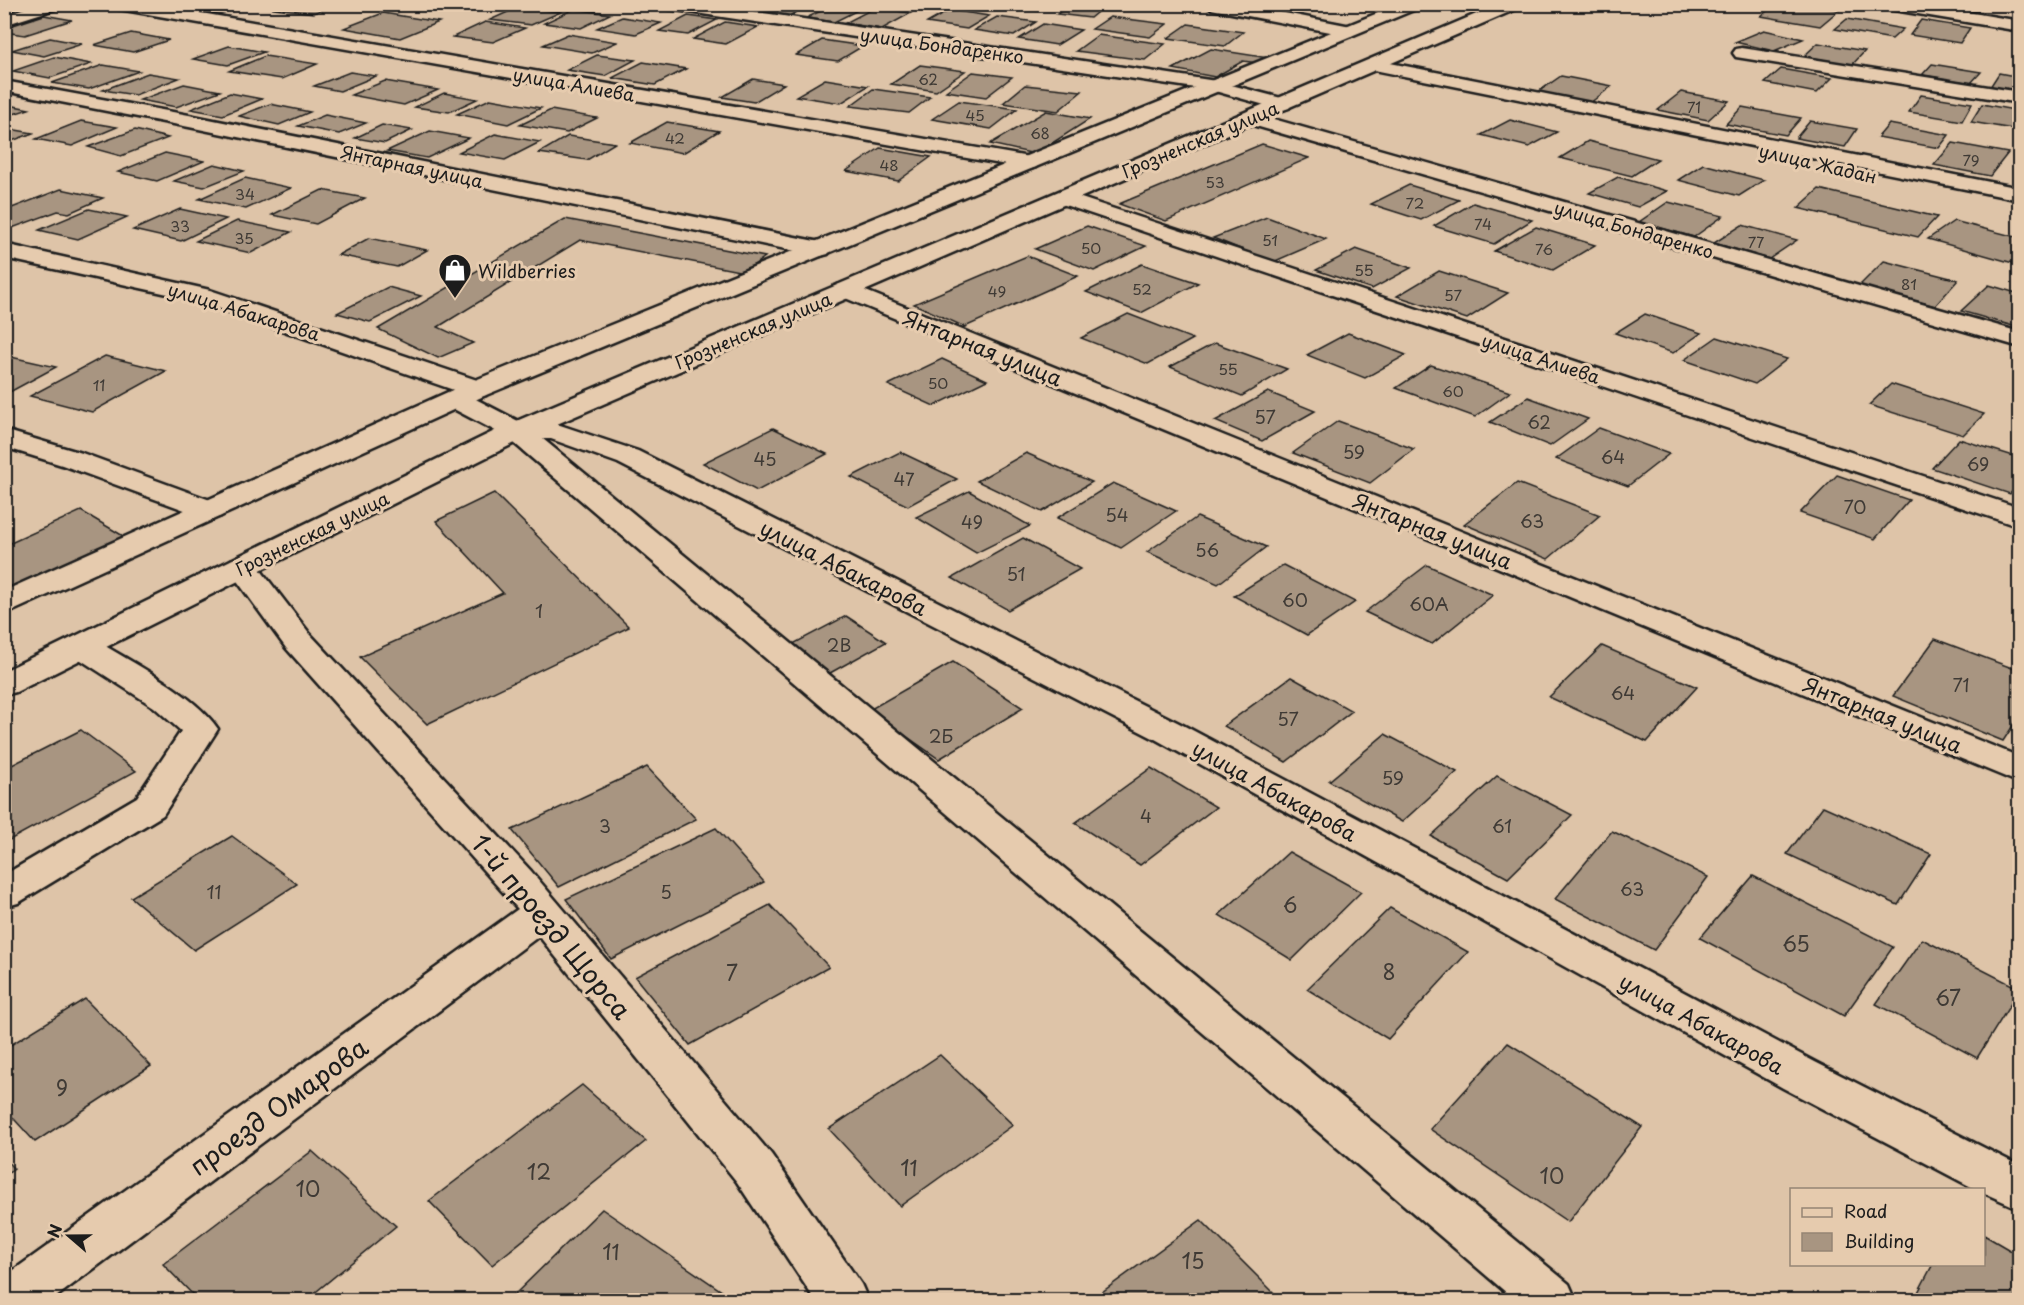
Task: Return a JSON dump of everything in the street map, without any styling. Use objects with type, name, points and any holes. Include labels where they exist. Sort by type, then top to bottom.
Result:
[{"type":"street","points":[[4,20],[55,4]]},
{"type":"street","name":"улица Алиева","points":[[119,4],[1029,163]]},
{"type":"street","name":"улица Бондаренко","points":[[669,4],[1216,86],[1283,104]]},
{"type":"street","points":[[1211,4],[1351,31]]},
{"type":"street","name":"Грозненская улица","points":[[4,603],[467,394],[1415,4]]},
{"type":"street","name":"Грозненская улица","points":[[4,685],[517,431],[1515,4]]},
{"type":"street","points":[[1888,4],[2019,26]]},
{"type":"street","points":[[1742,53],[2019,98]]},
{"type":"street","points":[[1375,65],[2019,194]]},
{"type":"street","name":"Янтарная улица","points":[[4,86],[201,123],[819,249]]},
{"type":"street","name":"улица Жадан","points":[[1617,115],[2019,213]]},
{"type":"street","name":"улица Бондаренко","points":[[1249,118],[2019,340]]},
{"type":"street","name":"улица Алиева","points":[[1063,198],[2019,518]]},
{"type":"street","name":"улица Абакарова","points":[[4,251],[74,264],[202,295],[467,394],[517,431],[554,431],[628,457],[1167,731],[1789,1070],[2019,1189]]},
{"type":"street","name":"Янтарная улица","points":[[846,290],[2019,771]]},
{"type":"street","points":[[517,431],[1551,1300]]},
{"type":"street","points":[[4,438],[72,459],[211,510]]},
{"type":"street","name":"1-й проезд Щорса","points":[[242,567],[298,641],[543,912],[754,1168],[843,1300]]},
{"type":"street","points":[[4,894],[150,806],[184,757],[200,729],[166,699],[82,646]]},
{"type":"street","name":"проезд Омарова","points":[[13,1300],[543,912]]},
{"type":"building","points":[[282,4],[335,4],[314,13],[274,8]]},
{"type":"building","points":[[399,4],[469,4],[446,13],[396,6]]},
{"type":"building","points":[[766,4],[811,4],[789,16],[754,10]]},
{"type":"building","points":[[1013,4],[1048,4],[1039,11],[1009,7]]},
{"type":"building","points":[[1071,4],[1107,4],[1090,18],[1057,14]]},
{"type":"building","points":[[1776,4],[1804,4],[1839,10],[1820,26],[1761,16]]},
{"type":"building","points":[[833,5],[860,9],[834,22],[806,18]]},
{"type":"building","points":[[519,7],[561,12],[531,25],[490,20]]},
{"type":"building","points":[[874,8],[911,13],[882,29],[845,23]]},
{"type":"building","points":[[574,9],[610,14],[581,28],[544,23]]},
{"type":"building","points":[[950,10],[989,16],[967,29],[927,23]]},
{"type":"building","points":[[383,13],[439,22],[400,38],[344,28]]},
{"type":"building","points":[[44,15],[72,20],[25,35],[4,32],[4,28]]},
{"type":"building","points":[[688,16],[717,20],[688,35],[659,31]]},
{"type":"building","points":[[622,17],[661,23],[636,34],[597,28]]},
{"type":"building","points":[[997,17],[1036,22],[1014,36],[974,30]]},
{"type":"building","points":[[1110,17],[1167,24],[1150,37],[1092,29]]},
{"type":"building","points":[[1847,19],[1903,29],[1892,39],[1835,29]]},
{"type":"building","points":[[1921,20],[1970,28],[1960,43],[1910,35]]},
{"type":"building","points":[[485,22],[525,28],[493,42],[453,37]]},
{"type":"building","points":[[725,22],[758,27],[726,44],[693,39]]},
{"type":"building","points":[[1043,24],[1081,30],[1057,45],[1019,39]]},
{"type":"building","points":[[1188,24],[1243,32],[1225,46],[1168,38]]},
{"type":"building","points":[[1764,30],[1803,39],[1774,51],[1735,42]]},
{"type":"building","points":[[131,33],[169,40],[133,52],[94,45]]},
{"type":"building","points":[[568,34],[617,42],[592,53],[543,45]]},
{"type":"building","points":[[1098,35],[1165,44],[1145,60],[1076,51]]},
{"type":"building","points":[[50,38],[82,44],[44,56],[12,50]]},
{"type":"building","points":[[822,40],[863,46],[838,61],[796,55]]},
{"type":"building","points":[[1818,43],[1865,51],[1852,65],[1804,56]]},
{"type":"building","points":[[229,46],[264,52],[228,65],[193,59]]},
{"type":"building","points":[[1211,49],[1269,58],[1258,63],[1243,61],[1215,77],[1173,69]]},
{"type":"building","points":[[597,55],[635,60],[605,76],[567,70]]},
{"type":"building","points":[[265,56],[317,64],[282,79],[229,71]]},
{"type":"building","points":[[54,57],[91,64],[50,78],[13,71]]},
{"type":"building","points":[[643,62],[686,69],[655,85],[612,78]]},
{"type":"building","points":[[1932,64],[1981,72],[1971,83],[1922,75]]},
{"type":"building","points":[[103,65],[139,71],[89,89],[52,83]]},
{"type":"building","points":[[920,65],[965,71],[936,91],[891,84]]},
{"type":"building","points":[[1781,69],[1832,78],[1817,93],[1765,83]]},
{"type":"building","points":[[350,72],[376,76],[340,91],[314,86]]},
{"type":"building","points":[[973,72],[1012,77],[986,97],[946,91]]},
{"type":"building","points":[[148,73],[179,78],[135,95],[103,90]]},
{"type":"building","points":[[1999,73],[2020,77],[2020,92],[1990,87]]},
{"type":"building","points":[[1561,76],[1612,86],[1590,103],[1538,92]]},
{"type":"building","points":[[753,79],[784,84],[754,102],[722,97]]},
{"type":"building","points":[[825,79],[868,86],[841,103],[796,96]]},
{"type":"building","points":[[385,81],[438,90],[404,105],[351,95]]},
{"type":"building","points":[[184,84],[220,91],[176,107],[140,100]]},
{"type":"building","points":[[1025,85],[1082,91],[1058,111],[1003,103]]},
{"type":"building","points":[[873,89],[930,97],[909,113],[850,106]]},
{"type":"building","points":[[1681,92],[1729,101],[1708,120],[1658,110]]},
{"type":"building","points":[[230,93],[262,99],[223,115],[191,109]]},
{"type":"building","points":[[444,93],[477,99],[449,112],[415,107]]},
{"type":"building","points":[[1921,95],[1972,103],[1962,121],[1909,112]]},
{"type":"building","points":[[490,99],[541,108],[508,124],[457,114]]},
{"type":"building","points":[[959,101],[1017,109],[991,129],[932,119]]},
{"type":"building","points":[[4,104],[29,109],[4,117]]},
{"type":"building","points":[[270,104],[310,112],[279,125],[239,116]]},
{"type":"building","points":[[1982,104],[2020,111],[2019,130],[1971,122]]},
{"type":"building","points":[[1742,107],[1801,118],[1786,135],[1726,124]]},
{"type":"building","points":[[551,110],[597,118],[567,133],[520,125]]},
{"type":"building","points":[[1046,111],[1090,119],[1035,154],[990,144]]},
{"type":"building","points":[[325,115],[366,123],[339,134],[298,126]]},
{"type":"building","points":[[1510,120],[1557,132],[1529,147],[1481,135]]},
{"type":"building","points":[[81,121],[117,127],[72,146],[36,139]]},
{"type":"building","points":[[1810,121],[1857,129],[1845,147],[1796,138]]},
{"type":"building","points":[[667,122],[719,131],[683,153],[630,143]]},
{"type":"building","points":[[1889,124],[1949,135],[1939,148],[1878,137]]},
{"type":"building","points":[[382,125],[412,130],[385,143],[355,138]]},
{"type":"building","points":[[4,128],[33,133],[4,144]]},
{"type":"building","points":[[135,130],[168,138],[121,156],[88,147]]},
{"type":"building","points":[[430,131],[469,138],[427,158],[387,151]]},
{"type":"building","points":[[495,134],[540,142],[505,160],[459,152]]},
{"type":"building","points":[[568,136],[615,143],[587,160],[539,153]]},
{"type":"building","points":[[1588,141],[1658,159],[1632,176],[1560,158]]},
{"type":"building","points":[[1953,143],[2008,153],[1990,176],[1934,165]]},
{"type":"building","points":[[1262,144],[1309,158],[1166,221],[1119,204]]},
{"type":"building","points":[[880,148],[931,157],[898,181],[846,171]]},
{"type":"building","points":[[165,153],[204,161],[157,181],[118,172]]},
{"type":"building","points":[[214,164],[244,171],[204,187],[174,181]]},
{"type":"building","points":[[1703,164],[1764,180],[1739,196],[1678,180]]},
{"type":"building","points":[[1618,177],[1667,191],[1638,207],[1589,193]]},
{"type":"building","points":[[245,178],[291,188],[246,209],[199,199]]},
{"type":"building","points":[[1409,185],[1459,200],[1421,220],[1371,204]]},
{"type":"building","points":[[61,189],[103,198],[69,213],[58,211],[4,231],[4,211]]},
{"type":"building","points":[[1819,189],[1937,217],[1918,237],[1798,208]]},
{"type":"building","points":[[322,190],[365,198],[316,224],[272,215]]},
{"type":"building","points":[[1668,202],[1723,216],[1694,237],[1639,222]]},
{"type":"building","points":[[1473,203],[1532,220],[1494,244],[1434,226]]},
{"type":"building","points":[[89,209],[127,217],[78,239],[39,230]]},
{"type":"building","points":[[180,209],[226,219],[181,241],[133,230]]},
{"type":"building","points":[[1267,217],[1326,239],[1273,262],[1213,238]]},
{"type":"building","name":"Wildberries","points":[[565,219],[765,257],[744,272],[580,240],[438,327],[473,343],[438,358],[378,329]]},
{"type":"building","points":[[237,221],[291,232],[251,253],[196,241]]},
{"type":"building","points":[[1954,221],[2020,238],[2020,265],[1928,239]]},
{"type":"building","points":[[1742,225],[1797,240],[1769,259],[1714,243]]},
{"type":"building","points":[[1087,226],[1146,246],[1094,271],[1035,249]]},
{"type":"building","points":[[1536,227],[1595,245],[1553,270],[1494,251]]},
{"type":"building","points":[[369,238],[427,250],[397,267],[338,255]]},
{"type":"building","points":[[1356,249],[1411,268],[1372,289],[1316,270]]},
{"type":"building","points":[[1027,256],[1078,276],[965,327],[914,304]]},
{"type":"building","points":[[1884,261],[1958,280],[1935,306],[1859,286]]},
{"type":"building","points":[[1142,264],[1198,283],[1141,313],[1086,292]]},
{"type":"building","points":[[1439,271],[1508,293],[1467,319],[1397,296]]},
{"type":"building","points":[[1989,285],[2020,294],[2020,328],[1961,311]]},
{"type":"building","points":[[388,287],[421,296],[370,322],[337,313]]},
{"type":"building","points":[[1128,314],[1193,339],[1148,364],[1081,338]]},
{"type":"building","points":[[1645,314],[1701,333],[1673,353],[1615,333]]},
{"type":"building","points":[[1348,333],[1406,355],[1365,378],[1307,355]]},
{"type":"building","points":[[1717,337],[1787,359],[1755,384],[1684,360]]},
{"type":"building","points":[[1215,343],[1287,369],[1242,396],[1170,367]]},
{"type":"building","points":[[105,356],[166,371],[92,412],[30,396]]},
{"type":"building","points":[[11,357],[56,367],[6,394],[4,361]]},
{"type":"building","points":[[942,359],[987,380],[934,406],[888,385]]},
{"type":"building","points":[[1431,365],[1510,392],[1475,417],[1396,388]]},
{"type":"building","points":[[1891,384],[1984,414],[1963,435],[1869,405]]},
{"type":"building","points":[[1268,392],[1315,411],[1262,441],[1215,421]]},
{"type":"building","points":[[1528,397],[1588,419],[1550,446],[1490,422]]},
{"type":"building","points":[[1338,421],[1414,449],[1370,483],[1293,453]]},
{"type":"building","points":[[773,428],[827,454],[757,491],[703,463]]},
{"type":"building","points":[[1599,428],[1669,454],[1628,486],[1556,459]]},
{"type":"building","points":[[1959,439],[2020,458],[2020,482],[2010,494],[1932,468]]},
{"type":"building","points":[[900,452],[957,479],[908,506],[851,477]]},
{"type":"building","points":[[1026,453],[1092,482],[1042,512],[977,481]]},
{"type":"building","points":[[1837,475],[1909,500],[1875,539],[1800,513]]},
{"type":"building","points":[[1113,483],[1176,511],[1121,548],[1057,518]]},
{"type":"building","points":[[1517,483],[1600,515],[1548,559],[1464,524]]},
{"type":"building","points":[[969,491],[1030,526],[976,553],[916,517]]},
{"type":"building","points":[[494,493],[629,627],[427,724],[360,657],[503,593],[436,521]]},
{"type":"building","points":[[81,511],[125,537],[4,593],[4,546]]},
{"type":"building","points":[[1197,517],[1266,547],[1218,584],[1147,552]]},
{"type":"building","points":[[1023,538],[1080,569],[1008,610],[952,578]]},
{"type":"building","points":[[1283,565],[1355,602],[1307,635],[1234,596]]},
{"type":"building","points":[[1427,565],[1493,595],[1432,644],[1365,612]]},
{"type":"building","points":[[846,616],[886,642],[830,673],[791,645]]},
{"type":"building","points":[[1935,639],[2020,671],[2020,715],[2003,741],[1893,696]]},
{"type":"building","points":[[1602,646],[1697,687],[1647,742],[1549,697]]},
{"type":"building","points":[[953,662],[1023,708],[939,759],[869,710]]},
{"type":"building","points":[[1291,677],[1352,711],[1286,762],[1224,726]]},
{"type":"building","points":[[81,730],[136,771],[4,843],[4,769]]},
{"type":"building","points":[[1385,734],[1457,772],[1402,822],[1329,781]]},
{"type":"building","points":[[647,767],[696,819],[559,887],[512,830]]},
{"type":"building","points":[[1151,768],[1216,807],[1140,865],[1075,823]]},
{"type":"building","points":[[1497,776],[1572,815],[1508,878],[1431,836]]},
{"type":"building","points":[[1823,806],[1931,854],[1898,905],[1787,854]]},
{"type":"building","points":[[716,828],[764,882],[611,959],[566,899]]},
{"type":"building","points":[[1612,831],[1708,877],[1654,950],[1555,899]]},
{"type":"building","points":[[232,836],[297,884],[194,950],[131,897]]},
{"type":"building","points":[[1289,852],[1361,892],[1292,960],[1219,915]]},
{"type":"building","points":[[1753,876],[1893,947],[1844,1016],[1700,938]]},
{"type":"building","points":[[770,905],[829,967],[690,1045],[635,977]]},
{"type":"building","points":[[1390,908],[1468,952],[1388,1039],[1307,989]]},
{"type":"building","points":[[1922,939],[2020,989],[1977,1058],[1876,1004]]},
{"type":"building","points":[[85,999],[151,1066],[35,1142],[4,1108],[4,1049]]},
{"type":"building","points":[[1508,1043],[1642,1127],[1568,1222],[1430,1129]]},
{"type":"building","points":[[940,1055],[1013,1125],[900,1206],[829,1129]]},
{"type":"building","points":[[582,1085],[646,1141],[492,1265],[429,1201]]},
{"type":"building","points":[[312,1151],[396,1226],[306,1300],[198,1300],[163,1264]]},
{"type":"building","points":[[4,1158],[14,1169],[4,1176]]},
{"type":"building","points":[[602,1209],[723,1292],[716,1300],[509,1300]]},
{"type":"building","points":[[1201,1220],[1281,1300],[1091,1300]]},
{"type":"building","points":[[1985,1236],[2020,1256],[2020,1300],[1914,1300],[1932,1266],[1985,1266]]},
{"type":"place","name":"Wildberries","points":[[455,299]]}]
